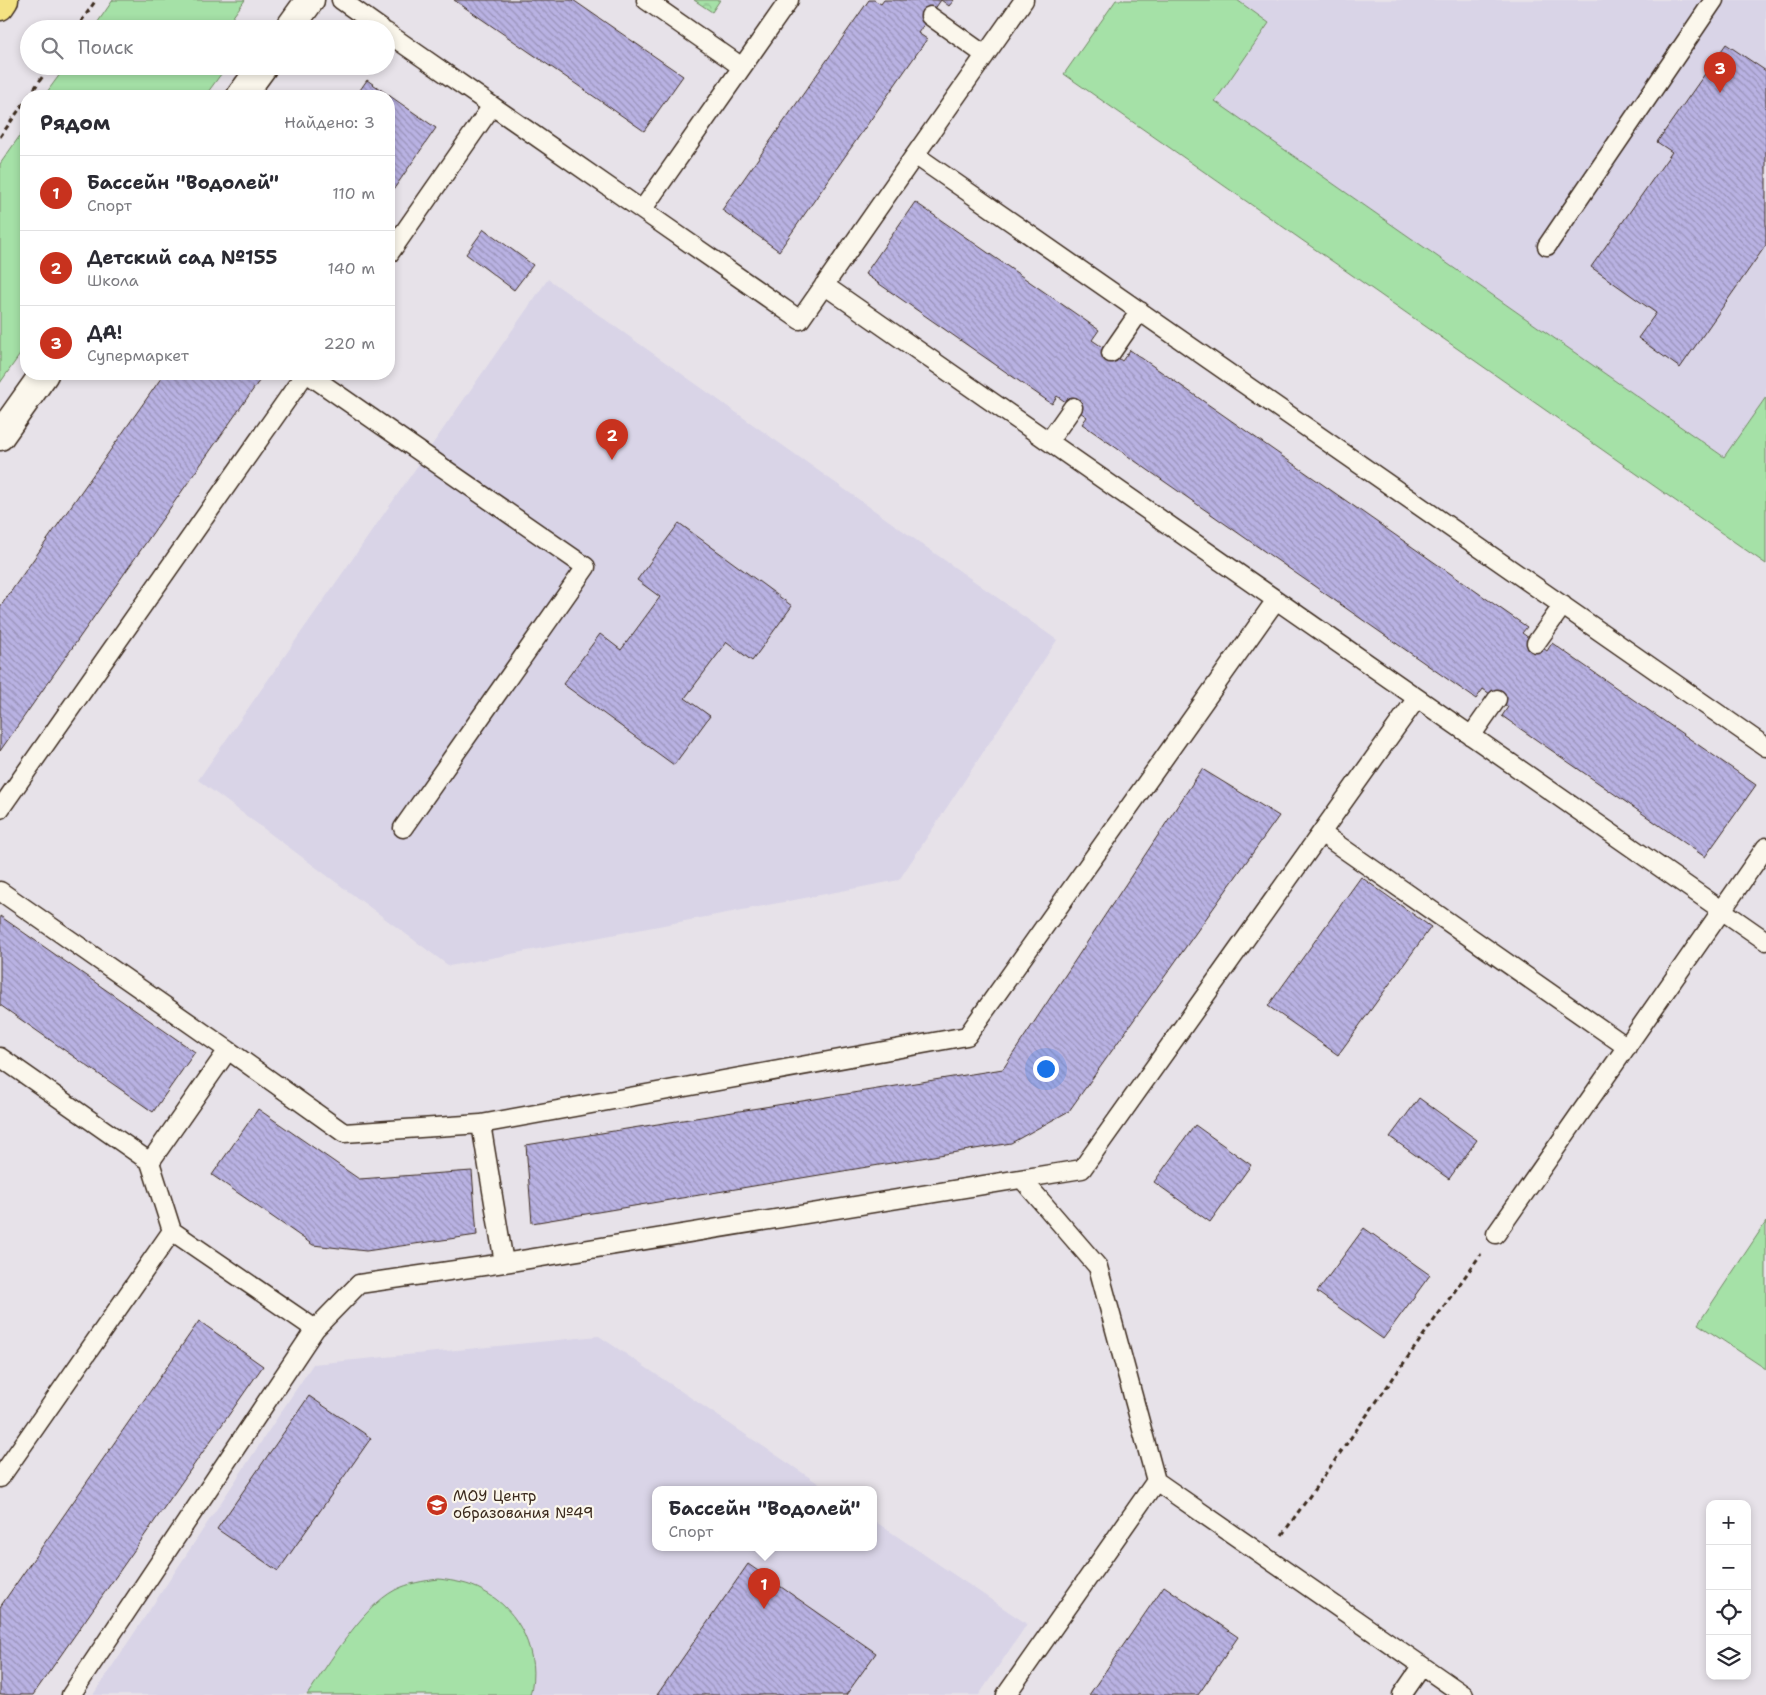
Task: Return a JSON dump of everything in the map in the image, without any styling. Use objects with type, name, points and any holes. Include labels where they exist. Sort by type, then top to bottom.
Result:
[{"type":"main road","points":[[0,6],[4,0]]},
{"type":"street","points":[[296,20],[310,0]]},
{"type":"street","points":[[245,90],[256,75]]},
{"type":"street","points":[[0,436],[40,380]]},
{"type":"lane","points":[[341,0],[369,20]]},
{"type":"lane","points":[[646,0],[742,67]]},
{"type":"lane","points":[[642,210],[789,0]]},
{"type":"lane","points":[[395,38],[800,320],[1024,0]]},
{"type":"lane","points":[[1547,246],[1714,0]]},
{"type":"lane","points":[[930,16],[986,55]]},
{"type":"lane","points":[[395,245],[492,106]]},
{"type":"lane","points":[[916,155],[1766,747]]},
{"type":"lane","points":[[824,285],[1766,941]]},
{"type":"lane","points":[[1111,353],[1140,311]]},
{"type":"lane","points":[[0,809],[301,380]]},
{"type":"lane","points":[[317,380],[586,567],[403,828]]},
{"type":"lane","points":[[1049,441],[1073,407]]},
{"type":"lane","points":[[0,891],[344,1133],[481,1124],[967,1036],[1276,600]]},
{"type":"lane","points":[[1536,643],[1562,605]]},
{"type":"lane","points":[[71,1695],[315,1329],[359,1284],[504,1263],[1082,1170],[1417,698]]},
{"type":"lane","points":[[1471,736],[1497,699]]},
{"type":"lane","points":[[1320,833],[1627,1046]]},
{"type":"lane","points":[[1496,1234],[1766,847]]},
{"type":"lane","points":[[150,1162],[228,1050]]},
{"type":"lane","points":[[0,1057],[150,1162],[172,1231],[315,1329]]},
{"type":"lane","points":[[481,1124],[504,1263]]},
{"type":"lane","points":[[1022,1179],[1098,1267],[1156,1481],[1464,1695]]},
{"type":"lane","points":[[0,1478],[172,1231]]},
{"type":"lane","points":[[1006,1695],[1156,1481]]},
{"type":"lane","points":[[1402,1695],[1422,1666]]},
{"type":"path","points":[[82,20],[96,0]]},
{"type":"path","points":[[33,90],[44,75]]},
{"type":"path","points":[[0,136],[20,110]]},
{"type":"path","points":[[1266,1557],[1496,1234]]},
{"type":"shaded area","points":[[1237,0],[1766,0],[1766,397],[1724,457],[1214,101],[1269,23]]},
{"type":"shaded area","points":[[548,279],[1057,640],[899,880],[449,966],[198,780]]},
{"type":"shaded area","name":"МОУ Центр образования №49","points":[[599,1336],[822,1486],[652,1486],[652,1551],[877,1551],[877,1523],[1027,1624],[979,1695],[93,1695],[313,1364]]},
{"type":"green space","points":[[113,0],[245,0],[231,20],[99,20]]},
{"type":"green space","points":[[694,0],[720,0],[712,12]]},
{"type":"green space","points":[[1116,0],[1237,0],[1269,23],[1215,101],[1724,457],[1766,397],[1766,564],[1064,74]]},
{"type":"green space","points":[[59,75],[220,75],[209,90],[48,90]]},
{"type":"green space","points":[[20,136],[20,355],[0,383],[0,164]]},
{"type":"green space","points":[[1766,1222],[1766,1369],[1698,1324]]},
{"type":"green space","points":[[439,1579],[478,1588],[496,1599],[508,1610],[517,1622],[530,1650],[533,1680],[530,1695],[307,1695],[346,1638],[382,1598],[406,1586]]},
{"type":"building","points":[[454,0],[573,0],[683,76],[644,131]]},
{"type":"building","points":[[869,0],[874,0],[881,4],[884,0],[941,0],[918,33],[927,39],[779,251],[722,210]]},
{"type":"building","points":[[941,0],[954,0],[949,6]]},
{"type":"building","points":[[1726,44],[1766,71],[1766,245],[1680,368],[1638,338],[1656,313],[1591,267],[1672,152],[1657,142]]},
{"type":"building","points":[[367,80],[381,90],[360,90]]},
{"type":"building","points":[[395,99],[436,128],[395,187]]},
{"type":"building","points":[[915,202],[1099,330],[1092,340],[1122,361],[1130,350],[1527,627],[1522,633],[1547,651],[1552,643],[1756,785],[1705,857],[1502,716],[1508,707],[1483,689],[1476,699],[1082,424],[1087,417],[1073,407],[1057,396],[1052,404],[865,274]]},
{"type":"building","points":[[484,229],[533,265],[514,290],[466,254]]},
{"type":"building","points":[[160,380],[260,380],[0,751],[0,607]]},
{"type":"building","points":[[679,523],[792,606],[752,661],[727,642],[685,698],[710,716],[674,765],[563,684],[600,634],[621,650],[660,597],[637,580]]},
{"type":"building","points":[[1202,769],[1279,816],[1069,1111],[1011,1143],[532,1223],[526,1145],[1003,1069]]},
{"type":"building","points":[[1361,877],[1431,927],[1338,1055],[1268,1006]]},
{"type":"building","points":[[0,916],[195,1052],[153,1112],[0,1005]]},
{"type":"building","points":[[1419,1098],[1477,1140],[1449,1179],[1390,1137]]},
{"type":"building","points":[[258,1109],[359,1179],[472,1171],[477,1235],[366,1251],[313,1245],[212,1175]]},
{"type":"building","points":[[1195,1125],[1251,1165],[1210,1222],[1154,1182]]},
{"type":"building","points":[[1364,1228],[1430,1275],[1383,1339],[1317,1292]]},
{"type":"building","points":[[199,1321],[263,1366],[33,1695],[0,1695],[0,1607]]},
{"type":"building","points":[[309,1396],[371,1438],[278,1571],[217,1529]]},
{"type":"building","points":[[748,1564],[876,1653],[846,1695],[657,1695]]},
{"type":"building","points":[[1164,1586],[1238,1637],[1198,1695],[1089,1695]]},
{"type":"place","name":"ДА!","points":[[1720,93]]},
{"type":"place","name":"Детский сад №155","points":[[612,460]]},
{"type":"place","name":"МОУ Центр образования №49","points":[[437,1505]]},
{"type":"place","name":"Бассейн \"Водолей\"","points":[[764,1609]]}]
